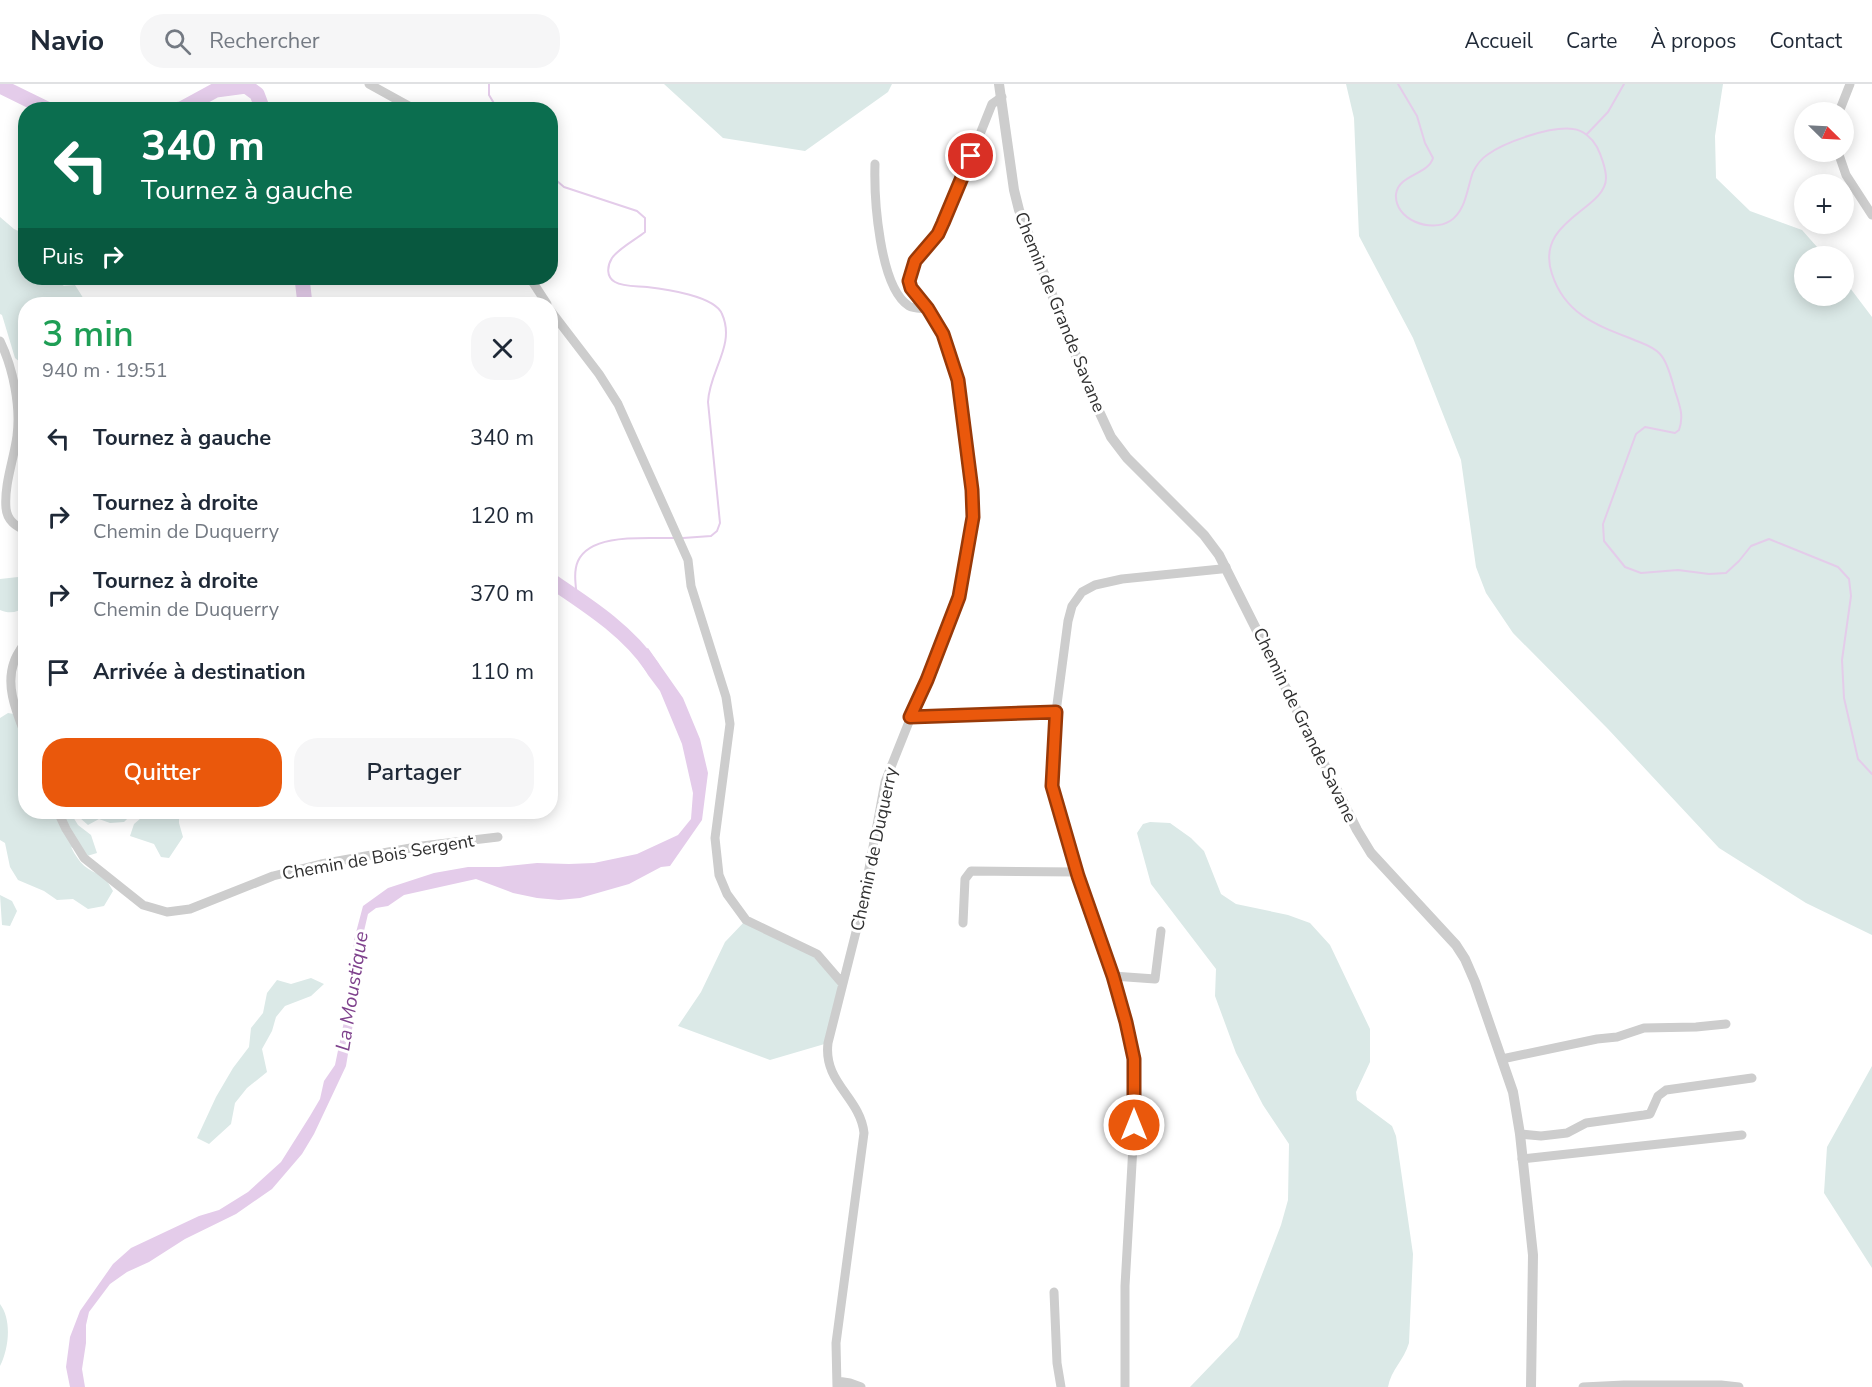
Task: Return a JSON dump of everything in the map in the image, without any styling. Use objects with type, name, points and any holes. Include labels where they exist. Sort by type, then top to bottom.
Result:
[{"type":"street","points":[[369,84],[402,102]]},
{"type":"street","name":"Chemin de Grande Savane","points":[[999,84],[1014,190],[1019,210],[1111,437],[1127,458],[1204,535],[1226,567],[1306,732],[1357,830],[1371,853],[1456,945],[1475,982],[1513,1092],[1520,1134],[1533,1255],[1531,1387]]},
{"type":"street","points":[[1843,102],[1850,84]]},
{"type":"street","name":"Chemin de Duquerry","points":[[837,1384],[836,1350],[864,1133],[860,1114],[833,1078],[827,1053],[842,983],[861,912],[885,782],[959,597],[973,517],[972,490],[958,380],[943,334],[928,309],[911,288],[910,272],[915,261],[938,234],[992,104],[1002,97]]},
{"type":"street","points":[[1841,162],[1846,175],[1872,215]]},
{"type":"street","points":[[875,164],[875,187],[886,270],[897,293],[909,306],[928,309]]},
{"type":"street","points":[[558,320],[599,374],[618,404],[688,560],[691,586],[726,697],[730,724],[715,838],[719,875],[727,894],[747,920],[817,954],[842,983]]},
{"type":"street","points":[[0,341],[7,355],[17,401],[18,433],[7,492],[6,511],[13,525],[18,527]]},
{"type":"street","points":[[1125,1387],[1125,1286],[1133,1146],[1134,1059],[1113,976],[1077,872],[1052,786],[1056,712],[1068,621],[1072,606],[1082,592],[1095,585],[1122,579],[1226,567]]},
{"type":"street","points":[[18,655],[14,662],[10,684],[18,716]]},
{"type":"street","points":[[910,717],[1056,712]]},
{"type":"street","name":"Chemin de Bois Sergent","points":[[61,819],[84,858],[143,904],[167,912],[190,909],[273,876],[321,864],[422,846],[498,837]]},
{"type":"street","points":[[963,923],[965,879],[971,871],[1077,872]]},
{"type":"street","points":[[1113,976],[1155,979],[1161,931]]},
{"type":"street","points":[[1502,1059],[1617,1037],[1644,1028],[1725,1024]]},
{"type":"street","points":[[1520,1134],[1541,1136],[1567,1133],[1586,1123],[1650,1114],[1658,1096],[1666,1090],[1752,1078]]},
{"type":"street","points":[[1522,1159],[1742,1135]]},
{"type":"street","points":[[1054,1292],[1057,1363],[1061,1387]]},
{"type":"street","points":[[837,1384],[850,1383],[861,1387]]},
{"type":"street","points":[[1583,1387],[1624,1385],[1739,1387]]},
{"type":"shaded area","points":[[664,84],[892,84],[888,92],[805,151],[723,138]]},
{"type":"shaded area","points":[[1346,84],[1723,84],[1715,136],[1716,178],[1750,211],[1794,227],[1794,234],[1806,234],[1816,246],[1794,246],[1794,306],[1854,306],[1854,293],[1872,317],[1872,935],[1806,903],[1719,848],[1608,729],[1513,633],[1486,593],[1476,567],[1461,460],[1413,338],[1359,236],[1354,118]]},
{"type":"shaded area","points":[[0,217],[18,231],[18,285],[75,285],[83,297],[18,297],[18,360],[15,358],[0,314]]},
{"type":"shaded area","points":[[18,577],[18,610],[7,612],[0,610],[0,579]]},
{"type":"shaded area","points":[[8,713],[18,715],[18,819],[74,819],[91,835],[97,853],[87,856],[71,847],[84,866],[104,876],[113,891],[104,906],[88,909],[73,899],[57,900],[44,891],[18,880],[10,867],[5,843],[0,840],[0,718]]},
{"type":"shaded area","points":[[81,819],[99,819],[88,825]]},
{"type":"shaded area","points":[[99,819],[127,819],[124,822],[110,823]]},
{"type":"shaded area","points":[[140,819],[179,819],[183,837],[169,858],[161,857],[154,844],[130,836],[134,824]]},
{"type":"shaded area","points":[[1170,823],[1191,838],[1204,851],[1221,894],[1236,904],[1288,915],[1310,923],[1330,945],[1370,1029],[1370,1062],[1356,1092],[1357,1100],[1392,1126],[1396,1136],[1413,1254],[1409,1343],[1388,1387],[1190,1387],[1238,1337],[1281,1225],[1288,1200],[1289,1144],[1263,1105],[1236,1053],[1215,996],[1216,969],[1151,884],[1137,833],[1143,824]]},
{"type":"shaded area","points":[[0,895],[12,901],[17,911],[10,926],[2,925]]},
{"type":"shaded area","points":[[746,920],[817,954],[842,983],[828,1043],[770,1060],[678,1026],[701,992],[725,942]]},
{"type":"shaded area","points":[[311,978],[324,984],[311,996],[285,1006],[276,1017],[272,1031],[262,1049],[267,1072],[247,1088],[235,1103],[231,1124],[209,1144],[197,1138],[216,1097],[249,1047],[251,1028],[263,1013],[267,993],[277,980],[291,984]]},
{"type":"shaded area","points":[[1872,1066],[1872,1268],[1824,1193],[1827,1147]]},
{"type":"shaded area","points":[[0,1304],[6,1318],[8,1334],[0,1366]]},
{"type":"water","points":[[648,648],[683,698],[700,739],[708,773],[702,820],[670,866],[661,867],[629,884],[580,898],[559,900],[513,893],[476,879],[404,895],[388,906],[376,908],[368,914],[357,961],[361,975],[346,1066],[302,1154],[272,1189],[236,1214],[185,1239],[110,1284],[89,1312],[82,1369],[85,1387],[70,1387],[66,1367],[70,1337],[80,1311],[113,1264],[131,1248],[199,1216],[219,1210],[248,1192],[281,1162],[310,1116],[320,1099],[324,1081],[335,1065],[351,988],[354,940],[363,906],[388,888],[434,873],[468,867],[537,863],[594,863],[637,854],[678,835],[691,819],[693,793],[682,744],[660,691],[636,655]]},
{"type":"waterway","points":[[489,84],[489,95],[493,102]]},
{"type":"waterway","points":[[1398,84],[1417,116],[1425,143],[1433,158],[1426,168],[1402,182],[1396,194],[1397,203],[1407,217],[1424,225],[1442,224],[1455,217],[1463,205],[1477,165],[1487,155],[1505,145],[1541,132],[1564,129],[1580,131],[1595,144],[1605,170],[1606,178],[1603,189],[1595,199],[1561,228],[1553,241],[1549,256],[1552,274],[1565,299],[1583,316],[1606,329],[1650,347],[1660,354],[1669,372],[1681,415],[1679,430],[1675,433],[1645,427],[1636,434],[1603,524],[1604,541],[1625,567],[1641,573],[1678,570],[1709,574],[1726,573],[1751,546],[1769,539],[1838,567],[1849,579],[1851,596],[1842,660],[1844,698],[1858,759],[1872,774]]},
{"type":"waterway","points":[[1587,134],[1608,112],[1624,84]]},
{"type":"waterway","name":"La Moustique","points":[[0,86],[33,102]]},
{"type":"waterway","name":"La Moustique","points":[[194,102],[216,90],[246,86],[257,94],[260,102]]},
{"type":"waterway","points":[[558,182],[564,187],[637,211],[645,218],[645,232],[619,251],[610,261],[608,271],[612,280],[622,285],[689,294],[710,302],[722,314],[726,336],[709,391],[708,402],[720,523],[717,531],[711,536],[683,538]]},
{"type":"waterway","name":"La Moustique","points":[[303,285],[304,297]]},
{"type":"waterway","points":[[577,598],[576,565],[585,552],[595,545],[621,539],[674,538]]},
{"type":"waterway","name":"La Moustique","points":[[558,586],[592,609],[631,641],[652,667]]},
{"type":"route","points":[[971,156],[949,212],[938,234],[915,261],[909,281],[911,288],[928,309],[943,334],[958,380],[972,490],[973,517],[959,597],[910,717],[1056,712],[1052,786],[1078,876],[1113,976],[1126,1022],[1134,1059],[1134,1125]]}]
